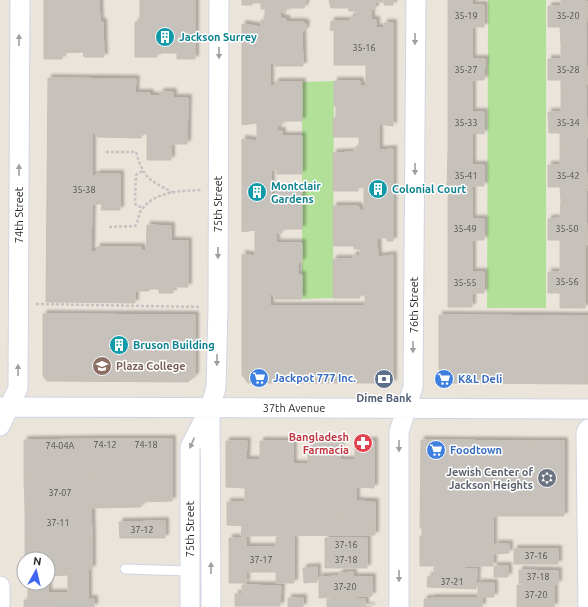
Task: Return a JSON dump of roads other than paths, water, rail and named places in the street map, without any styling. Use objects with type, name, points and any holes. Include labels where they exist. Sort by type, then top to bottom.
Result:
[{"type":"street","name":"74th Street","points":[[0,426],[5,407],[18,388],[20,0]]},
{"type":"street","name":"75th Street","points":[[190,607],[190,447],[210,408],[216,388],[218,307],[219,0]]},
{"type":"street","name":"76th Street","points":[[399,607],[400,432],[413,387],[416,0]]},
{"type":"street","name":"37th Avenue","points":[[5,407],[588,409]]},
{"type":"street","name":"75th Street","points":[[210,408],[211,607]]},
{"type":"street","points":[[588,429],[586,433],[588,607]]},
{"type":"street","points":[[0,586],[0,607]]},
{"type":"lane","points":[[125,570],[190,571]]},
{"type":"place","name":"Jackson Surrey","points":[[165,37]]},
{"type":"place","name":"Colonial Court","points":[[378,189]]},
{"type":"place","name":"Montclair Gardens","points":[[257,192]]},
{"type":"place","name":"Bruson Building","points":[[119,345]]},
{"type":"place","name":"Plaza College","points":[[102,366]]},
{"type":"place","name":"Jackpot 777 Inc.","points":[[259,378]]},
{"type":"place","name":"Dime Bank","points":[[384,379]]},
{"type":"place","name":"K&L Deli","points":[[444,379]]},
{"type":"place","name":"Bangladesh Farmacia","points":[[363,443]]},
{"type":"place","name":"Foodtown","points":[[436,450]]},
{"type":"place","name":"Jewish Center of Jackson Heights","points":[[547,478]]}]
